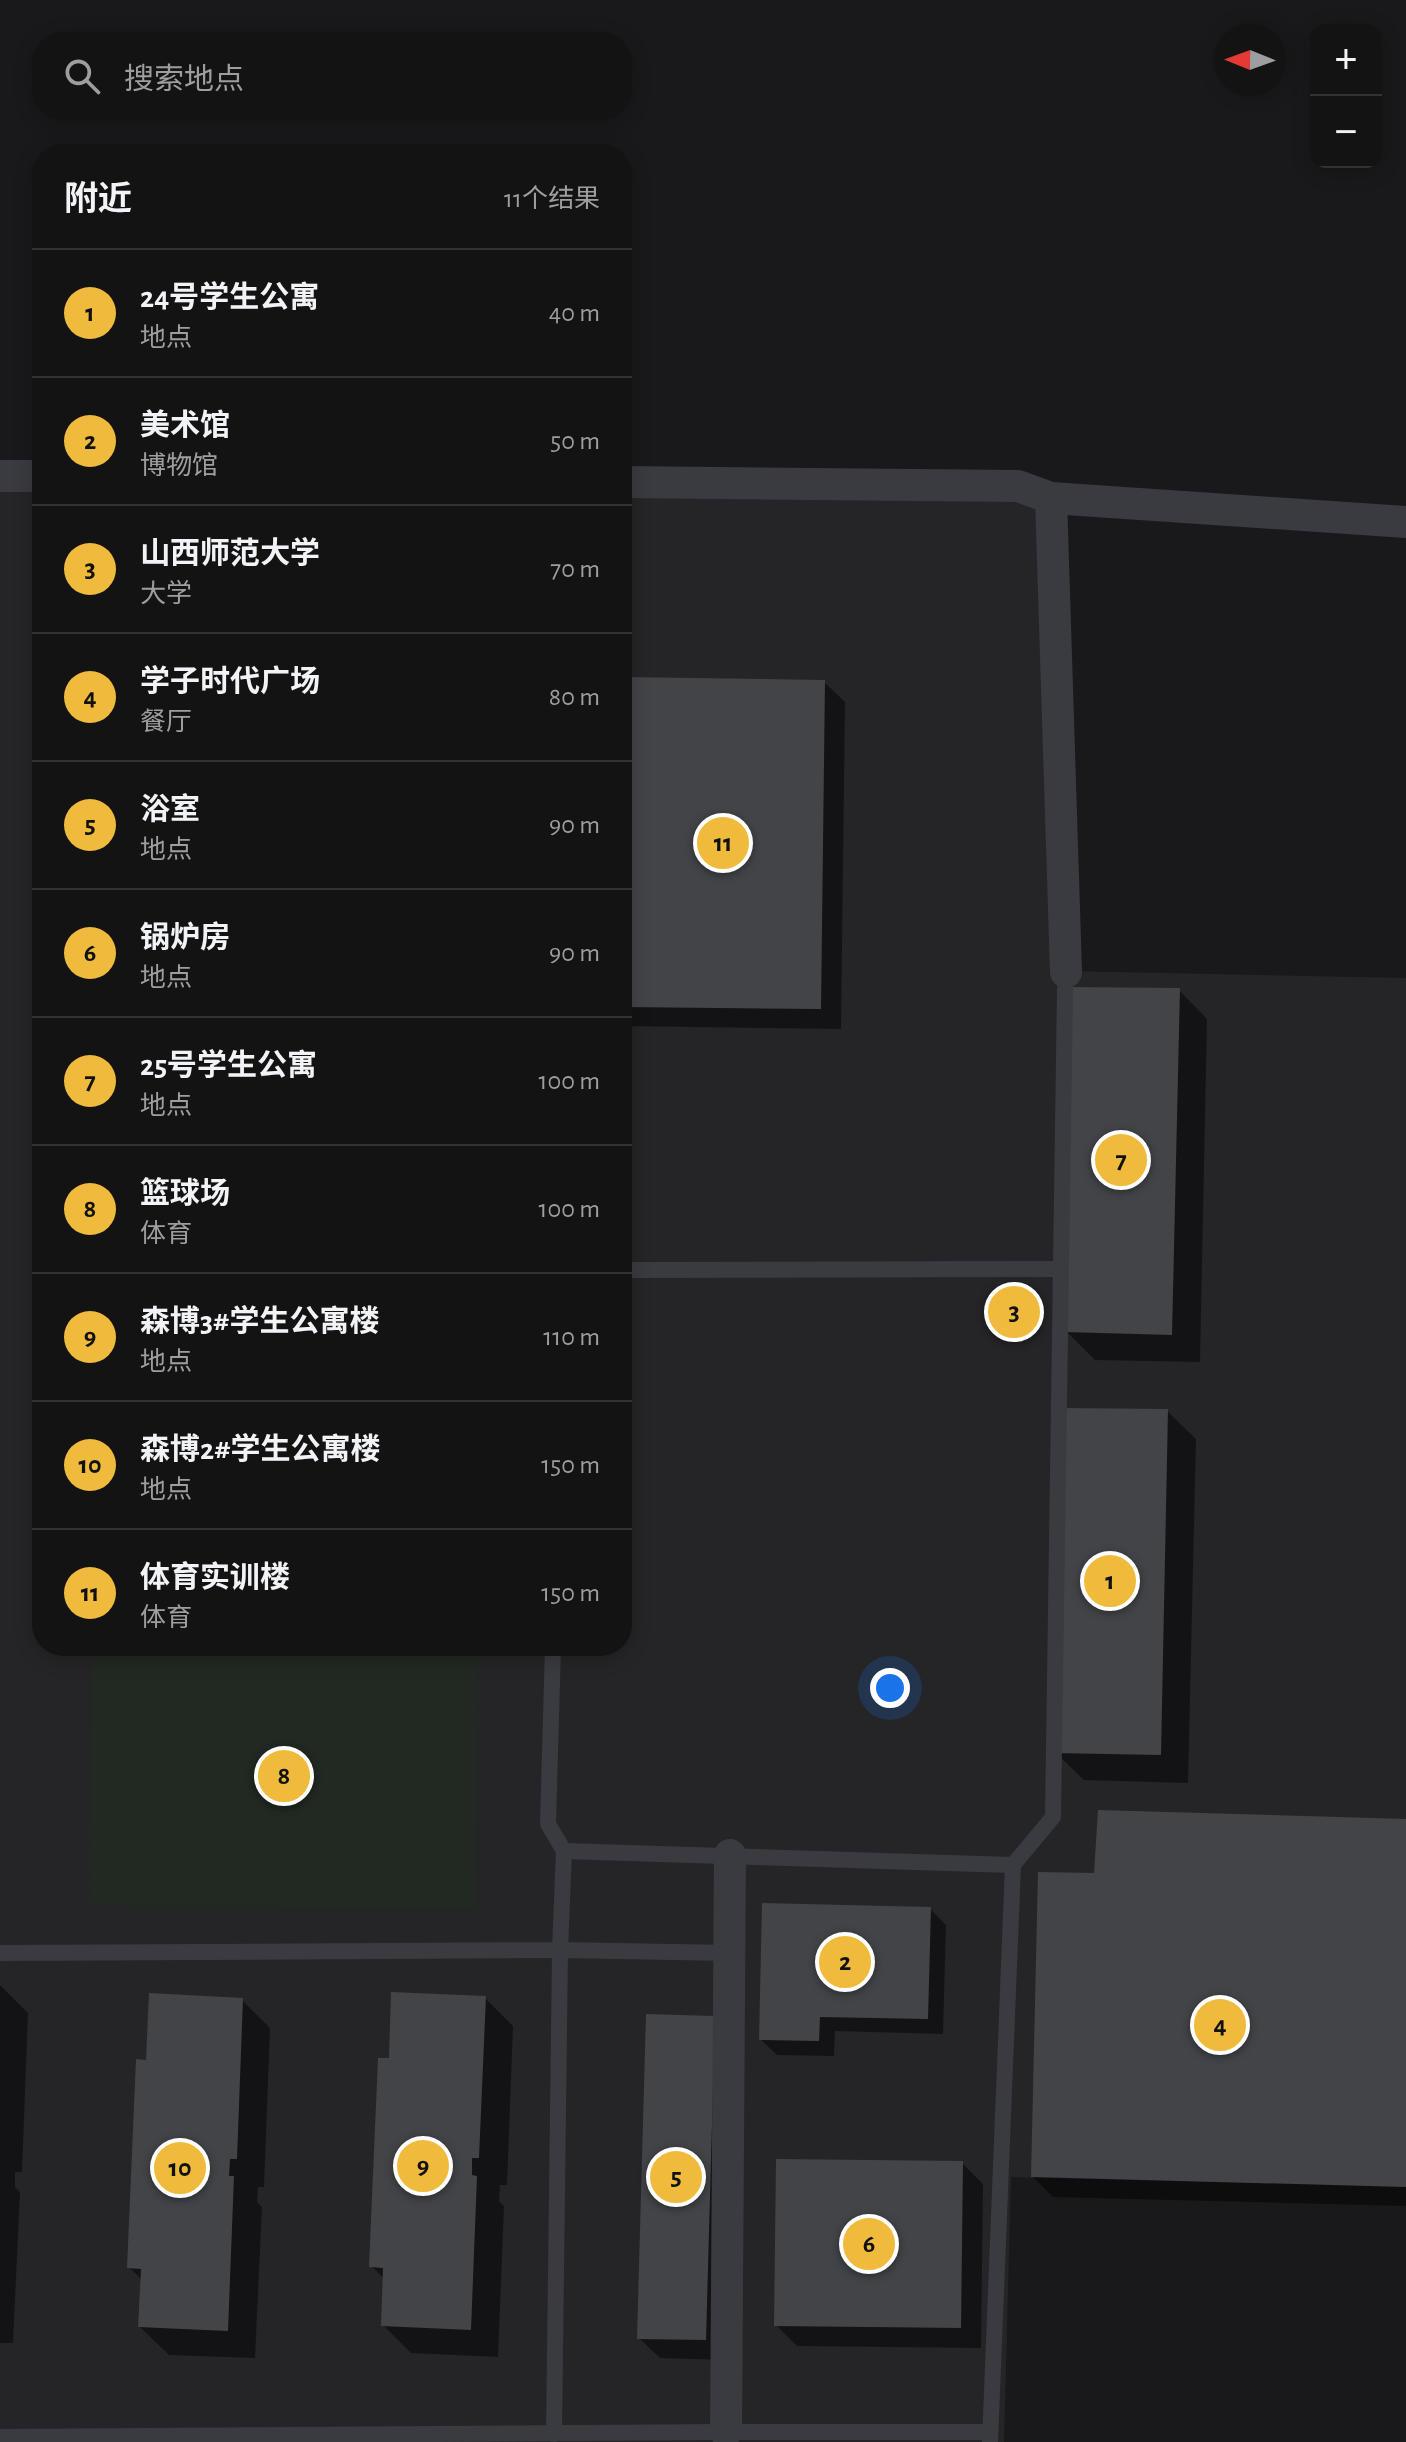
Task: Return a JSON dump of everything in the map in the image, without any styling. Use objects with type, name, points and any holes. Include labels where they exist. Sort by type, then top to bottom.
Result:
[{"type":"street","points":[[0,476],[32,476]]},
{"type":"street","points":[[632,482],[1018,486],[1051,498],[1406,522]]},
{"type":"street","points":[[1051,498],[1065,980]]},
{"type":"street","points":[[726,2432],[730,1855]]},
{"type":"lane","points":[[0,2437],[726,2432],[990,2437],[1013,1865],[1053,1817],[1065,980]]},
{"type":"lane","points":[[632,1270],[1060,1269]]},
{"type":"lane","points":[[553,1656],[548,1824],[564,1851],[554,2434]]},
{"type":"lane","points":[[564,1851],[1013,1865]]},
{"type":"lane","points":[[0,1953],[560,1950],[730,1953]]},
{"type":"shaded area","points":[[632,486],[1051,498],[1066,971],[1406,978],[1406,2187],[1011,2177],[1004,2442],[0,2442],[0,490],[32,489],[32,1656],[632,1656]]},
{"type":"shaded area","points":[[92,1656],[479,1656],[476,1909],[89,1905]]},
{"type":"building","points":[[632,677],[825,680],[821,1009],[632,1007]]},
{"type":"building","points":[[1069,987],[1180,988],[1172,1335],[1064,1332]]},
{"type":"building","points":[[1058,1408],[1168,1409],[1161,1755],[1053,1753]]},
{"type":"building","points":[[1098,1810],[1406,1819],[1406,2187],[1031,2177],[1038,1872],[1094,1873]]},
{"type":"building","points":[[762,1903],[931,1907],[928,2019],[820,2017],[819,2041],[759,2040]]},
{"type":"building","points":[[391,1992],[486,1996],[479,2158],[472,2158],[472,2175],[477,2176],[471,2330],[381,2326],[383,2268],[369,2267],[378,2058],[389,2058]]},
{"type":"building","points":[[149,1993],[243,1998],[237,2159],[230,2159],[229,2176],[234,2176],[228,2331],[138,2327],[141,2269],[127,2268],[136,2059],[146,2060]]},
{"type":"building","points":[[646,2014],[715,2016],[706,2340],[637,2339]]},
{"type":"building","points":[[776,2159],[963,2161],[961,2328],[774,2326]]},
{"type":"place","name":"体育实训楼","points":[[723,843]]},
{"type":"place","name":"25号学生公寓","points":[[1121,1160]]},
{"type":"place","name":"山西师范大学","points":[[1014,1312]]},
{"type":"place","name":"24号学生公寓","points":[[1110,1581]]},
{"type":"place","name":"篮球场","points":[[284,1776]]},
{"type":"place","name":"美术馆","points":[[845,1962]]},
{"type":"place","name":"学子时代广场","points":[[1220,2025]]},
{"type":"place","name":"森博3#学生公寓楼","points":[[423,2166]]},
{"type":"place","name":"森博2#学生公寓楼","points":[[180,2168]]},
{"type":"place","name":"浴室","points":[[676,2177]]},
{"type":"place","name":"锅炉房","points":[[869,2244]]}]
